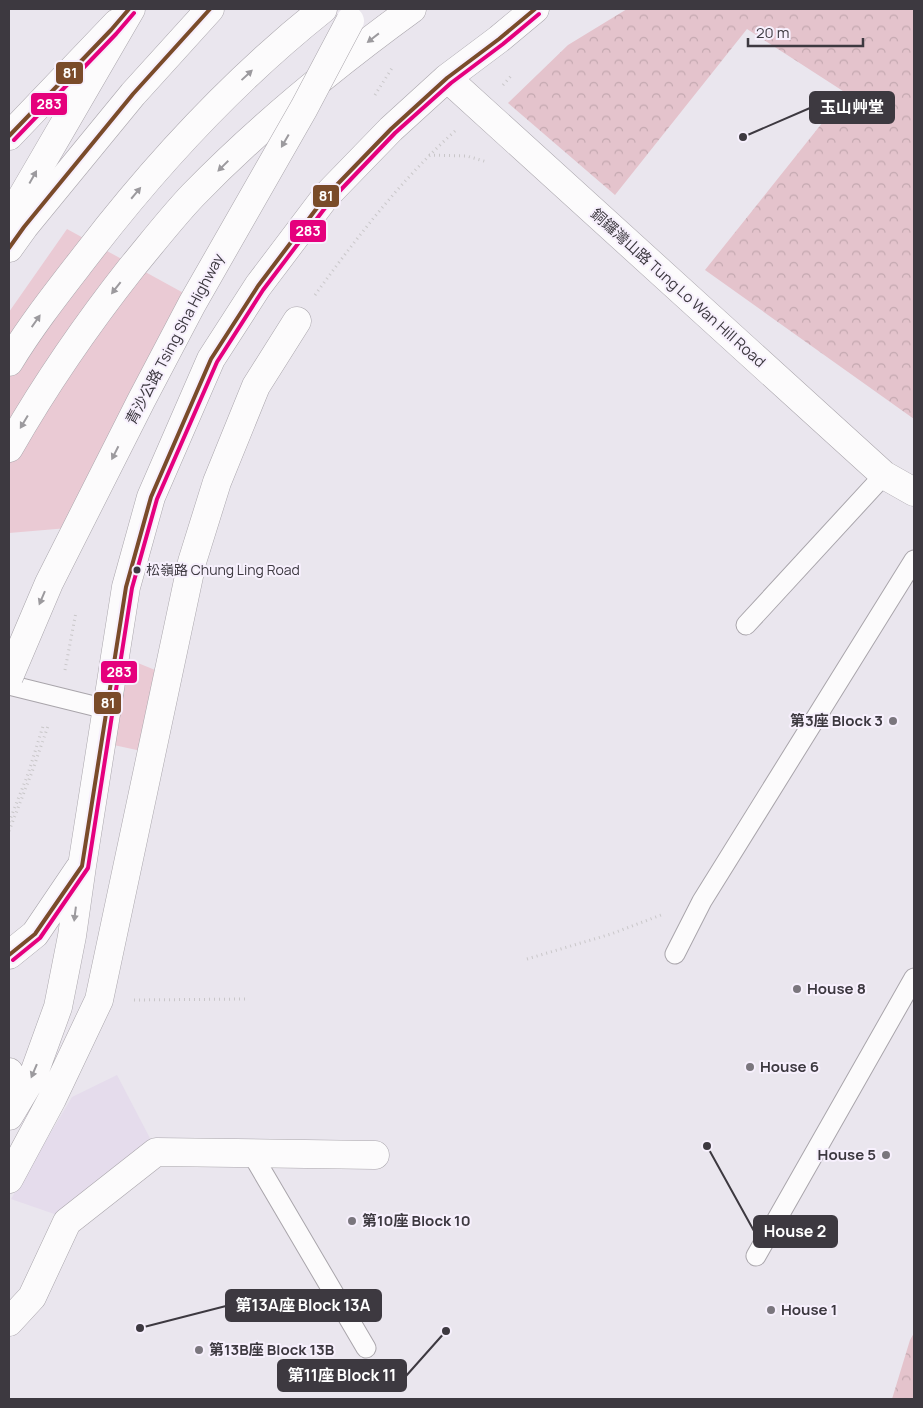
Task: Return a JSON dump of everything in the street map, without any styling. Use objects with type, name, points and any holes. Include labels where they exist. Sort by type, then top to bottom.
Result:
[{"type":"main road","points":[[9,136],[130,9]]},
{"type":"main road","points":[[9,219],[130,9]]},
{"type":"main road","points":[[9,248],[30,219],[133,94],[210,9]]},
{"type":"main road","points":[[9,362],[72,273],[136,192],[169,154],[241,80],[323,9]]},
{"type":"main road","name":"青沙公路 Tsing Sha Highway","points":[[9,677],[49,583],[141,401],[192,304],[304,108],[356,9]]},
{"type":"main road","points":[[9,448],[40,397],[110,296],[150,244],[192,196],[235,154],[288,107],[412,9]]},
{"type":"main road","points":[[9,1116],[33,1076],[58,1007],[72,936],[126,587],[151,497],[212,360],[258,286],[326,196],[391,129],[447,78],[535,9]]},
{"type":"main road","name":"銅鑼灣山路 Tung Lo Wan Hill Road","points":[[447,78],[884,474],[914,492]]},
{"type":"main road","points":[[9,1179],[52,1099],[99,1000],[192,562],[217,482],[256,386],[297,321]]},
{"type":"main road","points":[[9,955],[34,934],[82,866]]},
{"type":"main road","points":[[9,1072],[9,1091]]},
{"type":"main road","points":[[9,1322],[32,1297],[67,1222],[156,1152],[375,1155]]},
{"type":"lane","points":[[746,625],[884,474]]},
{"type":"lane","points":[[675,954],[702,901],[914,560]]},
{"type":"lane","points":[[9,685],[106,709]]},
{"type":"lane","points":[[756,1256],[914,978]]},
{"type":"lane","points":[[252,1154],[366,1348]]},
{"type":"path","points":[[297,321],[351,245],[422,162],[480,109],[518,68]]},
{"type":"path","points":[[9,831],[32,772],[57,697]]},
{"type":"path","points":[[527,959],[612,934],[702,901]]},
{"type":"path","points":[[99,1000],[248,999]]},
{"type":"shaded area","points":[[67,229],[189,296],[68,528],[9,533],[9,312]]},
{"type":"shaded area","points":[[128,659],[165,674],[146,752],[109,744]]},
{"type":"shaded area","points":[[117,1075],[153,1144],[60,1216],[11,1199],[72,1097]]},
{"type":"green space","points":[[627,9],[914,9],[914,419],[705,270],[846,93],[747,29],[615,195],[508,103],[568,45]]},
{"type":"green space","points":[[914,1333],[914,1399],[892,1399],[910,1340]]},
{"type":"transit line","name":"81","points":[[9,136],[129,9]]},
{"type":"transit line","name":"81","points":[[9,248],[133,94],[210,9]]},
{"type":"transit line","name":"81","points":[[9,955],[35,934],[82,866],[126,587],[151,497],[211,359],[258,286],[326,196],[391,129],[447,78],[535,9]]},
{"type":"transit line","name":"283","points":[[14,140],[134,13]]},
{"type":"transit line","name":"283","points":[[13,960],[40,938],[88,868],[132,588],[157,499],[217,362],[263,290],[331,200],[395,133],[451,83],[539,14]]},
{"type":"place","name":"玉山艸堂","points":[[743,137]]},
{"type":"place","name":"松嶺路 Chung Ling Road","points":[[137,570]]},
{"type":"place","name":"第3座 Block 3","points":[[893,721]]},
{"type":"place","name":"House 8","points":[[797,989]]},
{"type":"place","name":"House 6","points":[[750,1067]]},
{"type":"place","name":"House 2","points":[[707,1146]]},
{"type":"place","name":"House 5","points":[[886,1155]]},
{"type":"place","name":"第10座 Block 10","points":[[352,1221]]},
{"type":"place","name":"House 1","points":[[771,1310]]},
{"type":"place","name":"第13A座 Block 13A","points":[[140,1328]]},
{"type":"place","name":"第11座 Block 11","points":[[446,1331]]},
{"type":"place","name":"第13B座 Block 13B","points":[[199,1350]]}]
